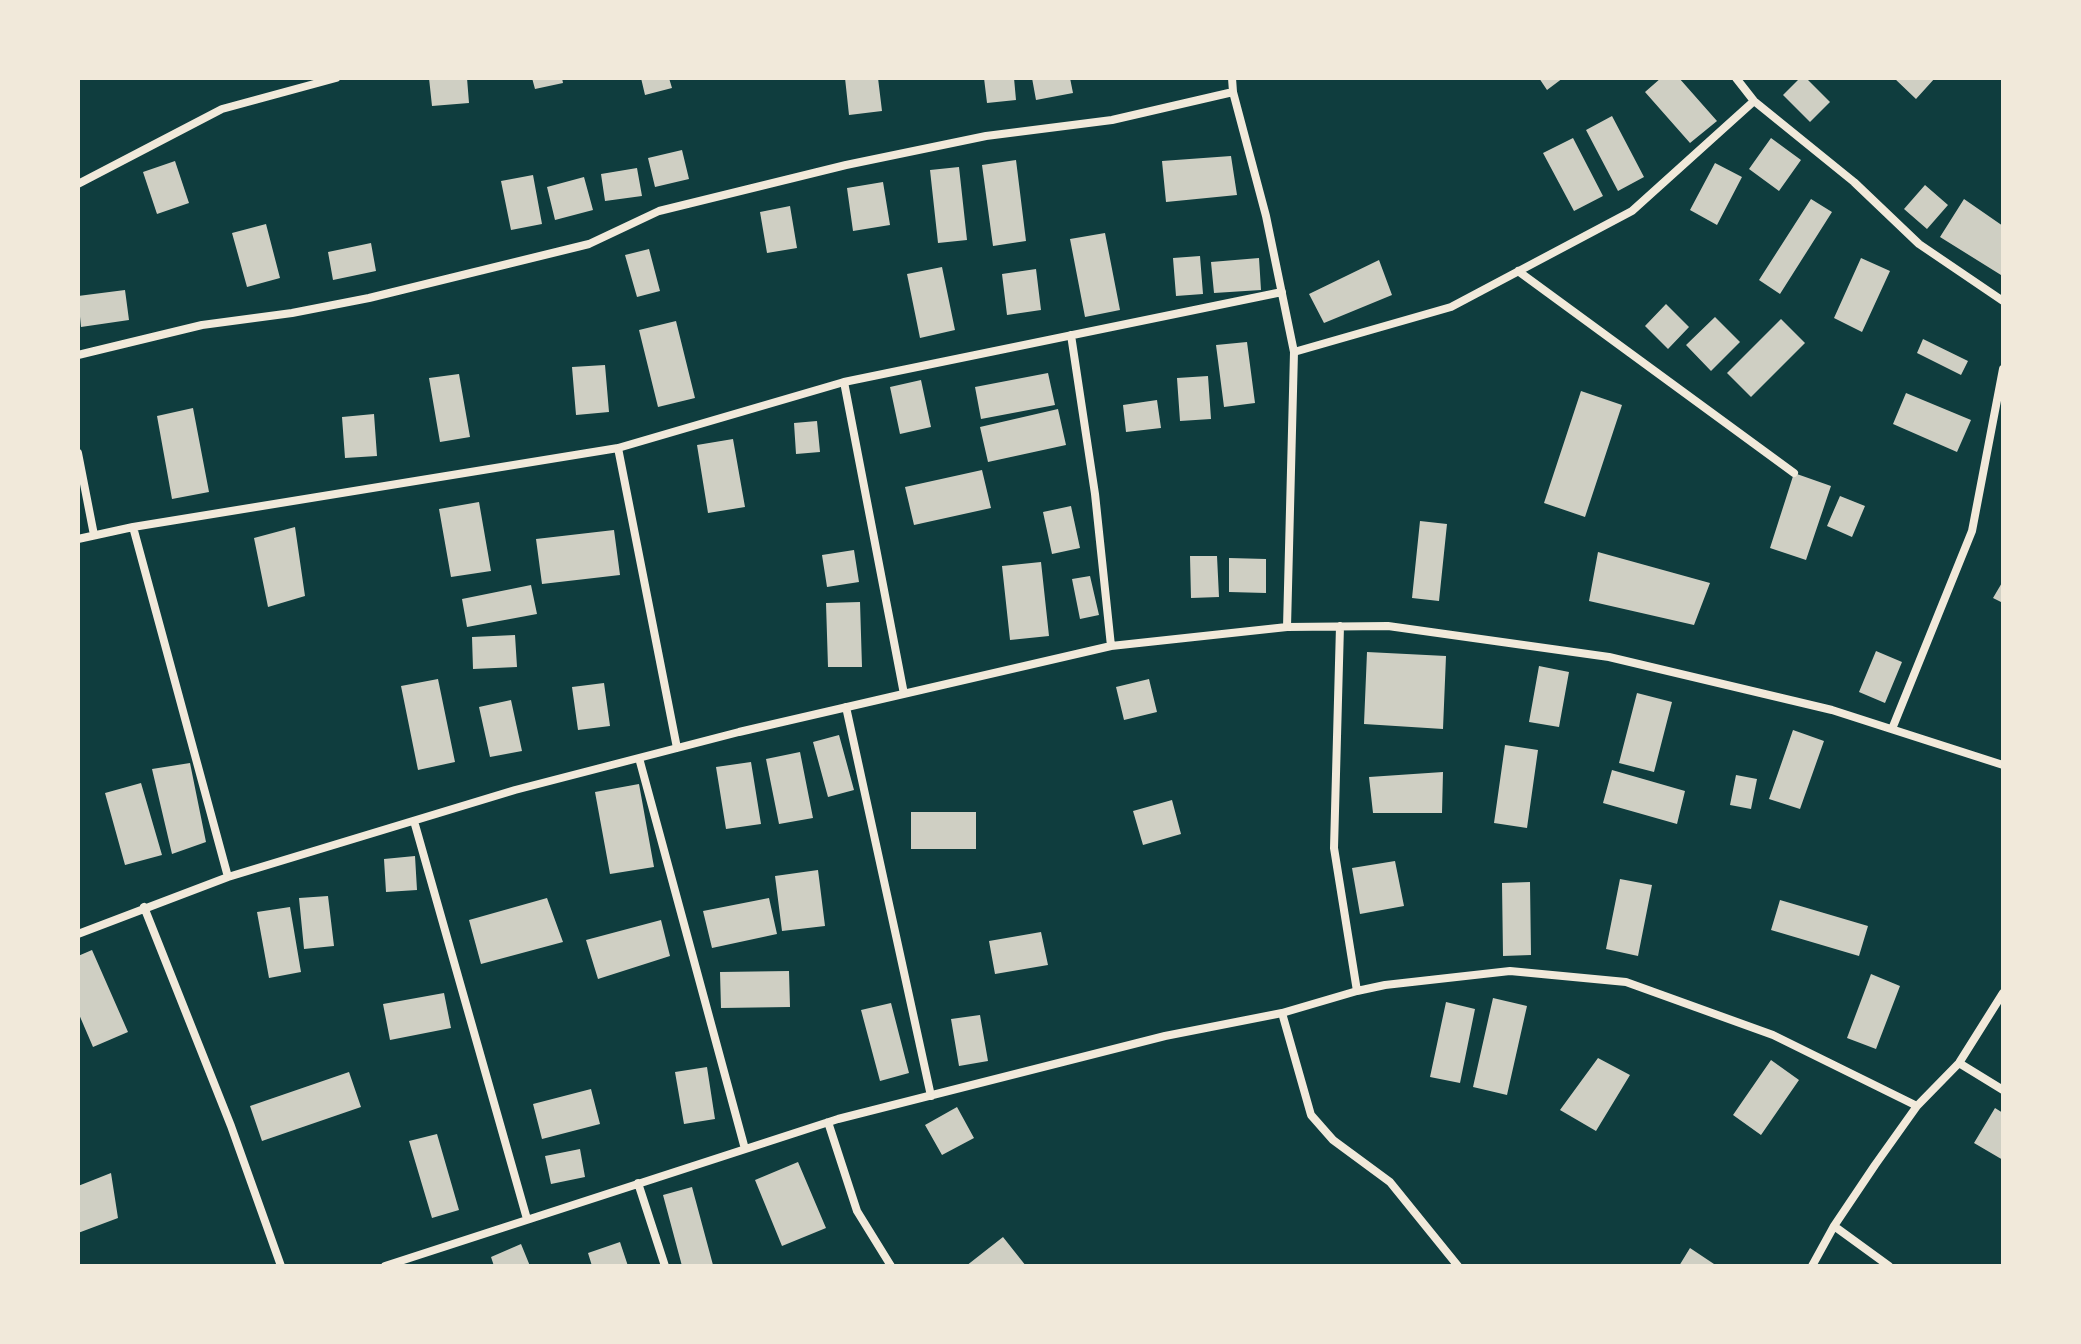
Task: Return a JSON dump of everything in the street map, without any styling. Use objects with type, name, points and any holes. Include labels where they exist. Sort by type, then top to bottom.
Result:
[{"type":"street","points":[[78,184],[222,109],[336,78]]},
{"type":"street","points":[[1232,78],[1266,216],[1294,352],[1287,627]]},
{"type":"street","points":[[1736,78],[1754,101],[1854,182],[1919,244],[2003,301]]},
{"type":"street","points":[[78,355],[202,325],[292,313],[369,298],[589,244],[659,211],[846,165],[986,136],[1112,120],[1233,92]]},
{"type":"street","points":[[1294,352],[1451,307],[1632,211],[1754,101]]},
{"type":"street","points":[[1518,271],[1794,473]]},
{"type":"street","points":[[78,539],[133,527],[618,448],[844,382],[1282,292]]},
{"type":"street","points":[[1071,335],[1095,494],[1111,646]]},
{"type":"street","points":[[1892,729],[1972,531],[2003,369]]},
{"type":"street","points":[[844,382],[904,694]]},
{"type":"street","points":[[618,448],[677,748]]},
{"type":"street","points":[[78,453],[94,535]]},
{"type":"street","points":[[133,527],[228,877]]},
{"type":"street","points":[[1340,626],[1334,848],[1357,991]]},
{"type":"street","points":[[78,934],[228,877],[414,821],[677,748],[1111,646],[1287,627],[1388,626],[1609,657],[1832,710],[2003,765]]},
{"type":"street","points":[[846,707],[931,1096]]},
{"type":"street","points":[[639,758],[745,1149]]},
{"type":"street","points":[[414,821],[527,1219]]},
{"type":"street","points":[[144,907],[231,1126],[281,1266]]},
{"type":"street","points":[[385,1266],[828,1122],[1165,1036],[1282,1013],[1357,991],[1510,971],[1626,982],[1773,1035],[1917,1106]]},
{"type":"street","points":[[1812,1266],[1834,1226],[1917,1106],[1959,1063],[2003,993]]},
{"type":"street","points":[[1282,1013],[1311,1115],[1333,1140],[1390,1182],[1458,1266]]},
{"type":"street","points":[[1959,1063],[2003,1090]]},
{"type":"street","points":[[828,1122],[857,1211],[891,1266]]},
{"type":"street","points":[[638,1183],[665,1266]]},
{"type":"street","points":[[1834,1226],[1889,1266]]},
{"type":"building","points":[[429,78],[467,78],[469,103],[432,106]]},
{"type":"building","points":[[532,78],[562,78],[563,83],[535,89]]},
{"type":"building","points":[[641,78],[669,78],[672,88],[645,95]]},
{"type":"building","points":[[845,78],[878,78],[882,111],[849,115]]},
{"type":"building","points":[[984,78],[1014,78],[1016,100],[987,103]]},
{"type":"building","points":[[1032,78],[1070,78],[1073,93],[1036,100]]},
{"type":"building","points":[[1539,78],[1563,78],[1547,90]]},
{"type":"building","points":[[1661,78],[1679,78],[1717,121],[1690,143],[1645,92]]},
{"type":"building","points":[[1800,78],[1806,78],[1830,102],[1810,122],[1783,95]]},
{"type":"building","points":[[1894,78],[1935,78],[1916,99]]},
{"type":"building","points":[[1612,116],[1644,177],[1618,191],[1586,130]]},
{"type":"building","points":[[1573,138],[1603,196],[1574,211],[1543,153]]},
{"type":"building","points":[[1771,138],[1801,160],[1779,191],[1749,169]]},
{"type":"building","points":[[682,150],[689,179],[655,187],[648,158]]},
{"type":"building","points":[[1231,156],[1237,195],[1166,202],[1162,161]]},
{"type":"building","points":[[1016,160],[1026,241],[993,246],[982,165]]},
{"type":"building","points":[[175,161],[189,203],[157,214],[143,172]]},
{"type":"building","points":[[1715,163],[1742,177],[1717,225],[1690,210]]},
{"type":"building","points":[[959,167],[967,240],[938,243],[930,170]]},
{"type":"building","points":[[637,168],[642,196],[605,201],[601,174]]},
{"type":"building","points":[[533,175],[542,224],[511,230],[501,181]]},
{"type":"building","points":[[584,177],[593,210],[555,220],[547,187]]},
{"type":"building","points":[[883,182],[890,225],[853,231],[847,188]]},
{"type":"building","points":[[1925,185],[1948,205],[1927,229],[1904,209]]},
{"type":"building","points":[[1811,199],[1832,212],[1780,294],[1759,280]]},
{"type":"building","points":[[1964,199],[2003,226],[2001,275],[1940,237]]},
{"type":"building","points":[[790,206],[797,248],[767,253],[760,212]]},
{"type":"building","points":[[266,224],[280,278],[247,287],[232,233]]},
{"type":"building","points":[[1105,233],[1120,310],[1085,317],[1070,239]]},
{"type":"building","points":[[371,243],[376,271],[333,280],[328,252]]},
{"type":"building","points":[[649,249],[660,291],[637,297],[625,255]]},
{"type":"building","points":[[1200,256],[1203,294],[1176,296],[1173,258]]},
{"type":"building","points":[[1259,258],[1261,290],[1214,293],[1211,262]]},
{"type":"building","points":[[1861,258],[1890,271],[1862,332],[1834,318]]},
{"type":"building","points":[[1379,260],[1392,295],[1324,323],[1309,294]]},
{"type":"building","points":[[942,267],[955,330],[920,338],[907,274]]},
{"type":"building","points":[[1036,269],[1041,310],[1007,315],[1002,274]]},
{"type":"building","points":[[125,290],[129,320],[81,327],[78,296]]},
{"type":"building","points":[[1666,304],[1689,327],[1668,349],[1645,326]]},
{"type":"building","points":[[1715,317],[1740,342],[1711,371],[1686,345]]},
{"type":"building","points":[[1781,319],[1805,343],[1751,397],[1727,373]]},
{"type":"building","points":[[676,321],[695,398],[658,407],[639,330]]},
{"type":"building","points":[[1923,339],[1968,361],[1961,375],[1917,353]]},
{"type":"building","points":[[1247,342],[1255,403],[1224,407],[1216,345]]},
{"type":"building","points":[[605,365],[609,412],[576,415],[572,367]]},
{"type":"building","points":[[1048,373],[1055,405],[981,419],[975,387]]},
{"type":"building","points":[[459,374],[470,437],[440,442],[429,378]]},
{"type":"building","points":[[1208,376],[1211,419],[1180,421],[1177,378]]},
{"type":"building","points":[[921,380],[931,427],[900,434],[890,387]]},
{"type":"building","points":[[1581,391],[1622,405],[1585,517],[1544,503]]},
{"type":"building","points":[[1906,393],[1971,420],[1957,452],[1893,424]]},
{"type":"building","points":[[1157,400],[1161,428],[1126,432],[1123,405]]},
{"type":"building","points":[[193,408],[209,492],[172,499],[157,416]]},
{"type":"building","points":[[1058,409],[1066,445],[988,462],[980,427]]},
{"type":"building","points":[[374,414],[377,456],[345,458],[342,417]]},
{"type":"building","points":[[817,421],[820,452],[796,454],[794,423]]},
{"type":"building","points":[[733,439],[745,507],[708,513],[697,445]]},
{"type":"building","points":[[982,470],[991,508],[914,525],[905,487]]},
{"type":"building","points":[[1794,473],[1831,486],[1806,560],[1770,548]]},
{"type":"building","points":[[1840,496],[1865,506],[1852,537],[1827,526]]},
{"type":"building","points":[[479,502],[491,571],[451,577],[439,509]]},
{"type":"building","points":[[1071,506],[1080,548],[1052,554],[1043,512]]},
{"type":"building","points":[[1420,521],[1447,524],[1439,601],[1412,598]]},
{"type":"building","points":[[295,527],[305,596],[268,607],[254,538]]},
{"type":"building","points":[[614,530],[620,575],[542,584],[536,539]]},
{"type":"building","points":[[854,550],[859,582],[827,587],[822,555]]},
{"type":"building","points":[[1598,552],[1710,583],[1694,625],[1589,601]]},
{"type":"building","points":[[1190,556],[1217,556],[1219,597],[1191,598]]},
{"type":"building","points":[[1229,558],[1266,559],[1266,593],[1229,592]]},
{"type":"building","points":[[1041,562],[1049,636],[1010,640],[1002,566]]},
{"type":"building","points":[[1090,576],[1099,615],[1080,619],[1072,579]]},
{"type":"building","points":[[2003,581],[2003,603],[1993,598]]},
{"type":"building","points":[[531,585],[537,614],[467,627],[462,599]]},
{"type":"building","points":[[860,602],[862,667],[828,667],[826,603]]},
{"type":"building","points":[[515,635],[517,667],[473,669],[472,637]]},
{"type":"building","points":[[1876,651],[1902,662],[1885,703],[1859,692]]},
{"type":"building","points":[[1367,652],[1446,656],[1443,729],[1364,724]]},
{"type":"building","points":[[1539,666],[1569,672],[1559,727],[1529,722]]},
{"type":"building","points":[[438,679],[455,762],[418,770],[401,686]]},
{"type":"building","points":[[1149,679],[1157,712],[1124,720],[1116,687]]},
{"type":"building","points":[[604,683],[610,726],[578,730],[572,687]]},
{"type":"building","points":[[1637,693],[1672,702],[1654,772],[1619,763]]},
{"type":"building","points":[[511,700],[522,751],[490,757],[479,707]]},
{"type":"building","points":[[1793,730],[1824,741],[1800,809],[1769,799]]},
{"type":"building","points":[[839,735],[854,790],[828,797],[813,742]]},
{"type":"building","points":[[1505,745],[1538,750],[1527,828],[1494,823]]},
{"type":"building","points":[[800,752],[813,818],[779,824],[766,759]]},
{"type":"building","points":[[751,762],[761,824],[726,829],[716,767]]},
{"type":"building","points":[[190,763],[206,842],[172,854],[152,769]]},
{"type":"building","points":[[1612,770],[1685,791],[1677,824],[1603,803]]},
{"type":"building","points":[[1443,772],[1442,813],[1373,813],[1369,777]]},
{"type":"building","points":[[1736,775],[1757,779],[1751,809],[1730,805]]},
{"type":"building","points":[[141,783],[162,855],[125,865],[105,793]]},
{"type":"building","points":[[639,784],[654,867],[610,874],[595,792]]},
{"type":"building","points":[[1172,800],[1181,834],[1143,845],[1133,811]]},
{"type":"building","points":[[911,812],[976,812],[976,849],[911,849]]},
{"type":"building","points":[[415,856],[417,890],[386,892],[384,859]]},
{"type":"building","points":[[1395,861],[1404,906],[1360,914],[1352,868]]},
{"type":"building","points":[[818,870],[825,926],[782,931],[775,876]]},
{"type":"building","points":[[1620,879],[1652,885],[1638,956],[1606,949]]},
{"type":"building","points":[[1530,882],[1531,955],[1503,956],[1502,883]]},
{"type":"building","points":[[328,896],[334,946],[304,949],[299,898]]},
{"type":"building","points":[[547,898],[563,942],[481,964],[469,920]]},
{"type":"building","points":[[769,898],[777,934],[712,948],[703,911]]},
{"type":"building","points":[[1780,900],[1868,926],[1859,956],[1771,930]]},
{"type":"building","points":[[290,907],[301,972],[269,978],[257,912]]},
{"type":"building","points":[[661,920],[670,956],[598,979],[586,940]]},
{"type":"building","points":[[1041,932],[1048,965],[995,974],[989,941]]},
{"type":"building","points":[[92,950],[128,1032],[93,1047],[78,1012],[78,956]]},
{"type":"building","points":[[789,971],[790,1007],[721,1008],[720,972]]},
{"type":"building","points":[[1871,974],[1900,986],[1876,1049],[1847,1038]]},
{"type":"building","points":[[444,993],[451,1028],[390,1040],[383,1004]]},
{"type":"building","points":[[1493,998],[1527,1006],[1507,1095],[1473,1087]]},
{"type":"building","points":[[1446,1002],[1475,1009],[1460,1083],[1430,1077]]},
{"type":"building","points":[[891,1003],[909,1073],[880,1081],[861,1010]]},
{"type":"building","points":[[980,1015],[988,1061],[959,1066],[951,1019]]},
{"type":"building","points":[[1598,1058],[1630,1075],[1596,1131],[1560,1110]]},
{"type":"building","points":[[1771,1060],[1799,1080],[1761,1135],[1733,1115]]},
{"type":"building","points":[[707,1067],[715,1119],[684,1124],[675,1072]]},
{"type":"building","points":[[349,1072],[361,1107],[262,1141],[250,1106]]},
{"type":"building","points":[[591,1089],[600,1124],[542,1139],[533,1104]]},
{"type":"building","points":[[957,1107],[974,1138],[942,1155],[925,1125]]},
{"type":"building","points":[[1995,1108],[2003,1113],[2003,1160],[1974,1143]]},
{"type":"building","points":[[437,1134],[459,1210],[432,1218],[409,1141]]},
{"type":"building","points":[[580,1149],[585,1177],[551,1184],[545,1156]]},
{"type":"building","points":[[798,1162],[826,1228],[782,1246],[755,1180]]},
{"type":"building","points":[[111,1173],[118,1218],[78,1233],[78,1186]]},
{"type":"building","points":[[692,1187],[711,1266],[682,1266],[663,1195]]},
{"type":"building","points":[[1003,1237],[1026,1266],[966,1266]]},
{"type":"building","points":[[620,1242],[628,1266],[592,1266],[588,1253]]},
{"type":"building","points":[[521,1244],[530,1266],[494,1266],[491,1257]]},
{"type":"building","points":[[1690,1248],[1717,1266],[1679,1266]]}]
